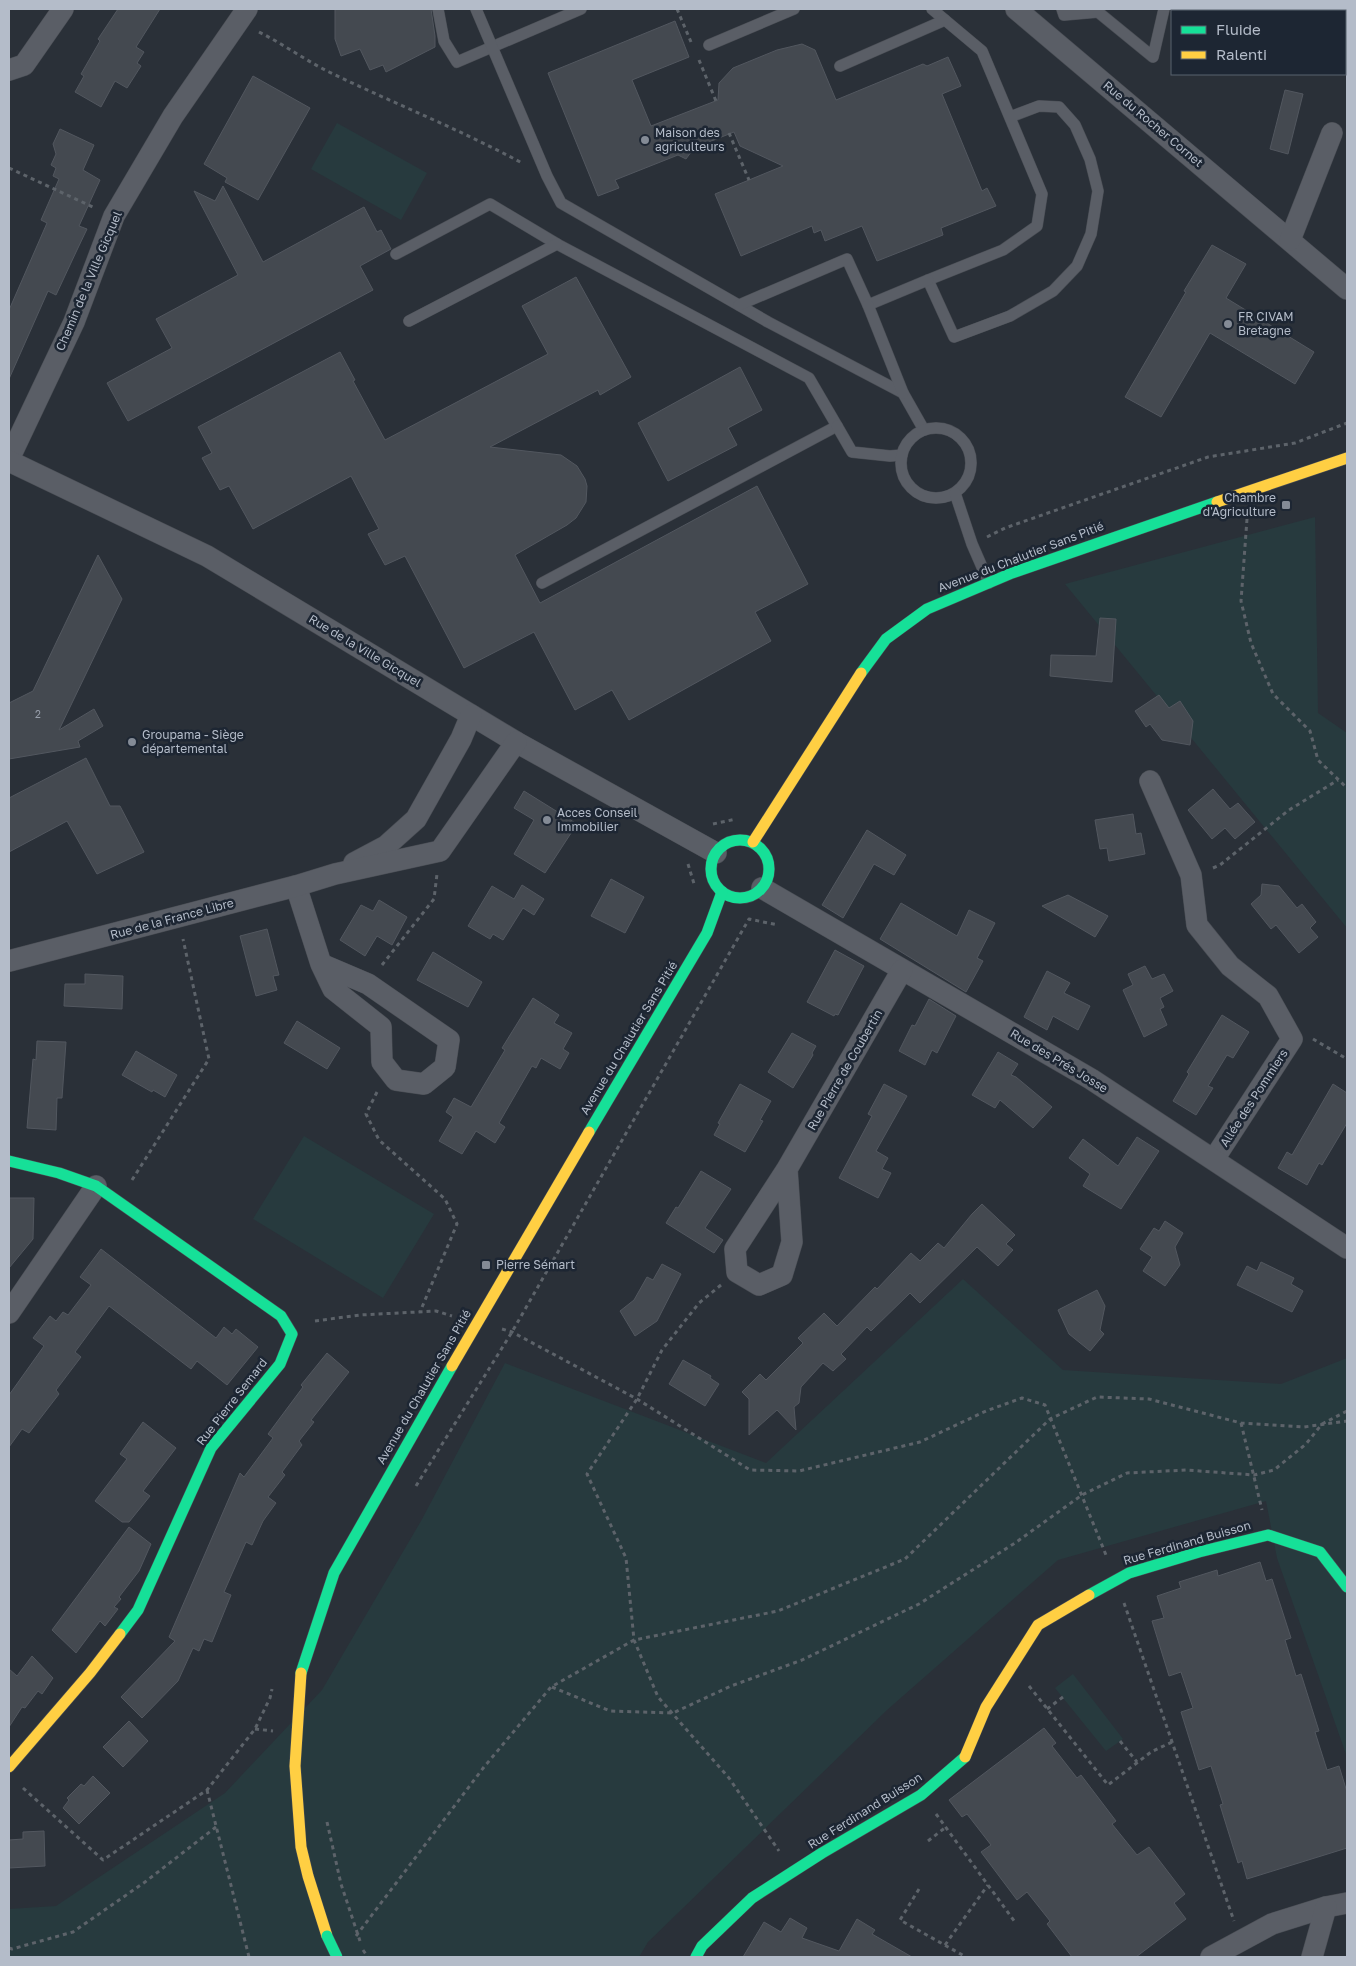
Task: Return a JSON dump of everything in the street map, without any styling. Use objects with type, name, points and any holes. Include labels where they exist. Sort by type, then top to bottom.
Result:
[{"type":"street","points":[[9,70],[24,65],[63,9]]},
{"type":"street","name":"Rue du Rocher Cornet","points":[[1016,9],[1347,288]]},
{"type":"street","name":"Chemin de la Ville Gicquel","points":[[9,460],[74,322],[114,216],[174,116],[243,15]]},
{"type":"street","points":[[1290,240],[1332,132]]},
{"type":"street","name":"Avenue du Chalutier Sans Pitié","points":[[752,842],[856,680],[886,639],[927,609],[990,582],[1120,534],[1347,458]]},
{"type":"street","name":"Rue de la Ville Gicquel","points":[[9,460],[207,556],[516,742],[716,853]]},
{"type":"street","name":"Rue de la France Libre","points":[[335,874],[386,846],[416,819],[461,739],[471,715]]},
{"type":"street","points":[[440,851],[516,742]]},
{"type":"street","name":"Allée des Pommiers","points":[[1150,781],[1191,875],[1197,925],[1230,966],[1268,996],[1292,1039],[1214,1159]]},
{"type":"street","points":[[736,840],[752,842],[766,854],[770,863],[768,881],[756,894],[747,898],[738,898],[722,892],[716,886],[711,869],[716,853],[721,846],[736,840]]},
{"type":"street","name":"Rue de la France Libre","points":[[9,961],[296,886],[335,874],[440,851]]},
{"type":"street","points":[[296,886],[321,964],[333,990],[381,1027],[382,1062],[396,1080],[424,1084],[445,1067],[449,1040],[368,984],[321,964]]},
{"type":"street","name":"Rue des Prés Josse","points":[[762,888],[1091,1078],[1347,1248]]},
{"type":"street","name":"Avenue du Chalutier Sans Pitié","points":[[337,1957],[327,1936],[301,1847],[295,1766],[300,1673],[334,1572],[476,1323],[707,933],[722,892]]},
{"type":"street","name":"Rue Pierre de Coubertin","points":[[737,1272],[735,1249],[787,1170],[902,970]]},
{"type":"street","points":[[9,1161],[59,1173],[96,1186],[281,1316],[287,1325]]},
{"type":"street","points":[[737,1272],[759,1285],[782,1275],[792,1242],[787,1170]]},
{"type":"street","points":[[9,1313],[96,1186]]},
{"type":"street","name":"Rue Pierre Semard","points":[[9,1767],[90,1672],[138,1610],[211,1448],[280,1364],[292,1334],[287,1325]]},
{"type":"street","name":"Rue Ferdinand Buisson","points":[[696,1957],[702,1946],[752,1898],[921,1795],[965,1758],[986,1707],[1038,1626],[1116,1579],[1129,1573],[1199,1552],[1268,1535],[1320,1552],[1347,1587]]},
{"type":"street","points":[[1211,1957],[1272,1924],[1326,1907],[1347,1903]]},
{"type":"street","points":[[1312,1957],[1326,1907]]},
{"type":"lane","points":[[438,9],[444,41],[457,62],[581,9]]},
{"type":"lane","points":[[476,9],[547,176],[561,203],[739,305],[903,393]]},
{"type":"lane","points":[[709,45],[794,9]]},
{"type":"lane","points":[[868,305],[1003,250],[1037,226],[1042,194],[982,51],[932,9]]},
{"type":"lane","points":[[1062,9],[1064,15],[1098,12],[1153,57],[1164,9]]},
{"type":"lane","points":[[840,66],[945,20]]},
{"type":"lane","points":[[928,280],[954,337],[1010,316],[1053,291],[1077,266],[1092,234],[1098,190],[1090,159],[1075,124],[1059,107],[1039,106],[1010,118]]},
{"type":"lane","points":[[396,254],[490,204],[557,244],[809,378],[852,452],[890,456],[902,455]]},
{"type":"lane","points":[[409,321],[557,244]]},
{"type":"lane","points":[[739,305],[847,259],[868,305],[903,393],[924,430]]},
{"type":"lane","points":[[542,583],[837,426]]},
{"type":"lane","points":[[934,428],[946,429],[957,434],[966,444],[971,456],[971,469],[967,481],[955,493],[936,498],[923,496],[912,489],[903,476],[902,455],[910,440],[924,430],[934,428]]},
{"type":"lane","points":[[1328,464],[1347,472]]},
{"type":"lane","points":[[955,493],[972,544],[990,582]]},
{"type":"path","points":[[243,15],[278,41],[326,71],[477,139],[547,176]]},
{"type":"path","points":[[730,133],[749,180]]},
{"type":"path","points":[[9,168],[114,216]]},
{"type":"path","points":[[972,544],[1005,528],[1208,456],[1294,443],[1347,423]]},
{"type":"path","points":[[1250,490],[1244,546],[1242,601],[1250,643],[1273,694],[1310,731],[1318,760],[1347,788]]},
{"type":"path","points":[[1191,875],[1220,865],[1289,810],[1338,780]]},
{"type":"path","points":[[368,984],[434,899],[440,851]]},
{"type":"path","points":[[415,1487],[512,1332],[749,919],[787,927],[800,910]]},
{"type":"path","points":[[118,1201],[209,1059],[178,917]]},
{"type":"path","points":[[1292,1039],[1312,1039],[1347,1059]]},
{"type":"path","points":[[388,1070],[366,1114],[379,1140],[445,1199],[457,1224],[420,1312]]},
{"type":"path","points":[[737,1272],[699,1303],[662,1350],[637,1399],[587,1474],[626,1558],[634,1640],[658,1697],[729,1778],[794,1872]]},
{"type":"path","points":[[287,1325],[360,1315],[436,1311],[512,1332],[637,1399],[750,1470],[799,1471],[920,1442],[986,1411],[1022,1398],[1045,1405],[1116,1579],[1241,1941]]},
{"type":"path","points":[[351,1940],[358,1934],[484,1767],[551,1687],[634,1640],[778,1610],[905,1559],[1050,1418],[1097,1397],[1149,1399],[1241,1423],[1304,1427],[1347,1421]]},
{"type":"path","points":[[551,1687],[610,1711],[673,1713],[731,1686],[802,1660],[919,1604],[1015,1543],[1082,1495],[1127,1473],[1186,1470],[1254,1474],[1274,1470],[1306,1444],[1322,1424],[1347,1410]]},
{"type":"path","points":[[1241,1423],[1268,1535]]},
{"type":"path","points":[[1013,1666],[1108,1784],[1151,1752],[1172,1742]]},
{"type":"path","points":[[1047,1709],[1063,1697]]},
{"type":"path","points":[[16,1782],[103,1860],[206,1790],[255,1729]]},
{"type":"path","points":[[1120,1741],[1136,1762]]},
{"type":"path","points":[[206,1790],[249,1957]]},
{"type":"path","points":[[921,1795],[1016,1922]]},
{"type":"path","points":[[327,1821],[341,1884],[368,1957]]},
{"type":"path","points":[[9,1948],[12,1949],[73,1932],[145,1882],[216,1827]]},
{"type":"path","points":[[928,1840],[946,1828]]},
{"type":"path","points":[[945,1945],[988,1885]]},
{"type":"path","points":[[919,1889],[900,1920],[966,1957]]},
{"type":"green space","points":[[337,123],[427,173],[401,220],[311,169]]},
{"type":"green space","points":[[1315,517],[1318,713],[1347,733],[1347,928],[1065,584]]},
{"type":"green space","points":[[304,1136],[434,1214],[383,1298],[253,1219]]},
{"type":"green space","points":[[963,1279],[1063,1370],[1281,1384],[1347,1358],[1347,1757],[1277,1558],[1266,1501],[1058,1560],[887,1710],[648,1942],[639,1957],[9,1957],[9,1909],[56,1906],[225,1793],[322,1690],[421,1521],[505,1363],[766,1463]]},
{"type":"green space","points":[[1073,1674],[1123,1739],[1106,1751],[1055,1688]]},
{"type":"building","points":[[118,9],[160,9],[136,47],[144,52],[137,63],[141,66],[127,88],[115,81],[101,107],[75,92],[84,76],[81,74],[100,41],[98,39]]},
{"type":"building","points":[[335,9],[431,9],[435,47],[386,72],[383,65],[370,70],[360,49],[341,56],[335,39]]},
{"type":"building","name":"Maison des agriculteurs","points":[[675,21],[689,57],[632,80],[651,126],[718,100],[719,83],[733,68],[777,50],[802,44],[815,50],[836,100],[923,64],[927,66],[948,57],[961,86],[942,94],[982,191],[987,188],[996,206],[941,228],[943,235],[877,261],[862,226],[825,241],[821,230],[814,233],[812,226],[741,256],[715,194],[783,166],[740,146],[734,132],[694,148],[686,159],[678,155],[615,180],[619,188],[598,196],[548,73]]},
{"type":"building","points":[[253,76],[310,108],[258,200],[225,182],[227,178],[204,164]]},
{"type":"building","points":[[1285,90],[1303,94],[1288,154],[1270,149]]},
{"type":"building","points":[[60,129],[94,145],[83,170],[100,180],[79,226],[87,229],[56,295],[48,291],[9,379],[9,310],[47,223],[41,220],[59,179],[53,176],[56,168],[51,165],[56,154],[53,144]]},
{"type":"building","points":[[223,186],[263,262],[364,207],[377,232],[381,230],[391,249],[360,266],[373,290],[128,421],[107,383],[172,348],[156,319],[238,275],[194,191],[215,201]]},
{"type":"building","points":[[1212,245],[1246,264],[1226,298],[1314,352],[1295,384],[1210,333],[1161,417],[1125,397]]},
{"type":"building","points":[[576,277],[631,377],[600,395],[598,390],[490,447],[561,455],[577,466],[585,479],[587,486],[586,502],[576,518],[515,555],[540,603],[757,486],[808,584],[755,612],[771,641],[629,720],[612,690],[575,710],[534,632],[464,668],[405,556],[385,565],[368,534],[379,529],[351,476],[253,529],[229,486],[220,490],[202,458],[212,453],[198,427],[340,352],[355,380],[353,381],[385,440],[548,354],[522,306]]},
{"type":"building","points":[[740,367],[762,410],[728,428],[737,445],[668,481],[638,423]]},
{"type":"building","points":[[98,555],[122,599],[59,730],[94,709],[103,726],[78,741],[80,747],[9,759],[9,703],[33,691]]},
{"type":"building","points":[[1100,618],[1116,619],[1112,682],[1050,676],[1051,655],[1096,656]]},
{"type":"building","points":[[1159,695],[1169,708],[1180,701],[1193,721],[1190,745],[1162,740],[1150,724],[1146,727],[1135,711]]},
{"type":"building","points":[[86,758],[110,806],[120,806],[144,852],[97,874],[67,821],[9,852],[9,798]]},
{"type":"building","points":[[1213,789],[1230,809],[1238,803],[1255,822],[1235,839],[1225,828],[1212,839],[1188,810]]},
{"type":"building","points":[[524,791],[577,824],[545,873],[514,854],[534,820],[514,808]]},
{"type":"building","points":[[1133,814],[1136,834],[1141,833],[1145,854],[1109,861],[1107,848],[1100,849],[1095,820]]},
{"type":"building","points":[[867,830],[906,855],[894,875],[874,864],[843,918],[822,905]]},
{"type":"building","points":[[611,879],[644,897],[625,933],[591,916]]},
{"type":"building","points":[[1262,884],[1279,886],[1297,908],[1302,904],[1316,922],[1310,928],[1318,937],[1299,953],[1276,925],[1271,929],[1251,904],[1261,895]]},
{"type":"building","points":[[522,885],[544,899],[534,915],[523,908],[503,940],[493,934],[490,939],[468,926],[492,886],[514,899]]},
{"type":"building","points":[[1068,895],[1108,916],[1095,937],[1042,906]]},
{"type":"building","points":[[379,900],[407,917],[392,945],[377,936],[365,956],[340,940],[361,905],[373,911]]},
{"type":"building","points":[[901,903],[957,936],[969,910],[995,923],[977,958],[983,961],[966,992],[880,939]]},
{"type":"building","points":[[267,929],[279,975],[273,976],[277,990],[256,996],[240,936]]},
{"type":"building","points":[[835,950],[864,966],[838,1015],[835,1014],[834,1016],[807,1002]]},
{"type":"building","points":[[433,952],[482,982],[468,1007],[417,980]]},
{"type":"building","points":[[1145,966],[1152,979],[1164,974],[1173,991],[1160,998],[1164,1007],[1160,1009],[1167,1025],[1144,1037],[1123,990],[1133,985],[1128,974]]},
{"type":"building","points":[[1047,971],[1070,983],[1064,993],[1090,1006],[1078,1030],[1053,1016],[1047,1030],[1024,1017]]},
{"type":"building","points":[[85,974],[123,976],[122,1009],[64,1006],[65,984],[85,984]]},
{"type":"building","points":[[533,998],[559,1015],[554,1023],[572,1033],[563,1049],[569,1053],[560,1069],[541,1058],[536,1068],[532,1066],[499,1123],[505,1127],[495,1143],[476,1131],[462,1154],[439,1141],[453,1117],[446,1112],[454,1098],[471,1107],[505,1050],[502,1048]]},
{"type":"building","points":[[929,999],[956,1016],[937,1053],[932,1050],[925,1065],[899,1051],[912,1025],[915,1026]]},
{"type":"building","points":[[1222,1015],[1249,1032],[1233,1058],[1227,1055],[1208,1086],[1213,1088],[1196,1115],[1173,1101],[1189,1074],[1187,1072]]},
{"type":"building","points":[[297,1021],[340,1048],[327,1069],[284,1043]]},
{"type":"building","points":[[792,1033],[816,1046],[812,1053],[813,1055],[793,1088],[768,1072]]},
{"type":"building","points":[[37,1041],[66,1042],[62,1098],[57,1098],[56,1130],[27,1128],[33,1059],[36,1060]]},
{"type":"building","points":[[136,1051],[177,1075],[165,1097],[122,1075]]},
{"type":"building","points":[[998,1052],[1018,1064],[1011,1075],[1052,1107],[1033,1128],[1000,1100],[995,1108],[972,1095]]},
{"type":"building","points":[[740,1084],[771,1101],[760,1120],[763,1121],[745,1152],[714,1135],[720,1124],[718,1123]]},
{"type":"building","points":[[884,1084],[907,1096],[876,1151],[888,1158],[882,1169],[891,1173],[878,1198],[839,1178],[872,1116],[868,1114]]},
{"type":"building","points":[[1333,1084],[1347,1093],[1347,1123],[1322,1165],[1319,1163],[1307,1185],[1278,1168],[1287,1152],[1292,1155]]},
{"type":"building","points":[[1137,1137],[1159,1151],[1121,1209],[1083,1186],[1090,1174],[1069,1158],[1083,1139],[1118,1166]]},
{"type":"building","points":[[701,1171],[731,1189],[705,1228],[723,1240],[714,1253],[666,1223],[676,1207],[678,1208]]},
{"type":"building","points":[[9,1198],[34,1198],[33,1239],[9,1268]]},
{"type":"building","points":[[982,1204],[1015,1235],[1006,1244],[1013,1250],[998,1266],[977,1247],[920,1303],[910,1293],[871,1331],[867,1327],[841,1354],[846,1359],[833,1371],[823,1363],[801,1387],[799,1403],[794,1407],[796,1430],[777,1410],[749,1435],[749,1399],[742,1392],[760,1374],[766,1380],[803,1343],[798,1338],[824,1313],[837,1326],[875,1287],[877,1289],[911,1253],[920,1261],[938,1243],[944,1248]]},
{"type":"building","points":[[1165,1221],[1183,1233],[1175,1247],[1180,1265],[1165,1286],[1143,1271],[1152,1257],[1140,1249],[1154,1228],[1159,1231]]},
{"type":"building","points":[[101,1249],[216,1338],[224,1327],[232,1334],[236,1329],[258,1347],[227,1385],[197,1361],[191,1369],[109,1306],[75,1352],[81,1357],[56,1390],[59,1394],[29,1433],[22,1429],[9,1447],[9,1395],[44,1346],[33,1338],[50,1316],[56,1321],[63,1312],[68,1315],[91,1285],[80,1277]]},
{"type":"building","points":[[1261,1262],[1294,1278],[1291,1284],[1303,1291],[1292,1312],[1237,1285],[1247,1266],[1257,1271]]},
{"type":"building","points":[[662,1264],[681,1274],[657,1321],[635,1336],[620,1311],[634,1300],[647,1277],[653,1280]]},
{"type":"building","points":[[1097,1290],[1105,1306],[1100,1330],[1104,1334],[1090,1351],[1069,1334],[1058,1310]]},
{"type":"building","points":[[327,1353],[349,1372],[311,1420],[314,1422],[299,1441],[302,1445],[282,1472],[285,1475],[268,1497],[276,1503],[263,1521],[252,1545],[246,1542],[224,1592],[231,1595],[212,1642],[204,1639],[199,1651],[193,1648],[178,1681],[142,1718],[121,1697],[175,1641],[169,1637],[240,1473],[244,1477],[273,1438],[268,1434],[303,1387],[301,1385]]},
{"type":"building","points":[[683,1360],[711,1376],[710,1378],[719,1384],[705,1406],[669,1384]]},
{"type":"building","points":[[143,1422],[176,1448],[143,1491],[150,1496],[129,1522],[122,1522],[95,1501],[127,1459],[120,1454]]},
{"type":"building","points":[[129,1527],[151,1544],[139,1571],[119,1597],[121,1599],[114,1607],[118,1609],[105,1626],[100,1621],[76,1653],[52,1630]]},
{"type":"building","points":[[1260,1562],[1266,1581],[1272,1579],[1291,1638],[1285,1640],[1296,1676],[1301,1674],[1319,1731],[1315,1732],[1327,1770],[1339,1766],[1347,1792],[1347,1848],[1247,1879],[1242,1861],[1238,1863],[1220,1805],[1223,1804],[1211,1766],[1199,1770],[1181,1712],[1193,1708],[1181,1672],[1169,1676],[1152,1621],[1164,1618],[1157,1596],[1181,1588],[1179,1582],[1217,1570],[1218,1576]]},
{"type":"building","points":[[32,1656],[53,1678],[42,1694],[38,1691],[25,1708],[22,1707],[9,1727],[9,1669],[17,1676]]},
{"type":"building","points":[[129,1721],[148,1741],[123,1767],[103,1747]]},
{"type":"building","points":[[1044,1728],[1056,1743],[1052,1746],[1077,1778],[1081,1775],[1116,1821],[1112,1824],[1137,1855],[1149,1847],[1185,1894],[1174,1903],[1186,1919],[1136,1957],[1072,1957],[1047,1924],[1050,1921],[1027,1892],[1017,1900],[981,1852],[991,1845],[967,1814],[962,1817],[949,1800]]},
{"type":"building","points":[[93,1776],[110,1793],[79,1824],[63,1808],[69,1800],[67,1798],[81,1784],[84,1786]]},
{"type":"building","points":[[44,1831],[45,1866],[9,1868],[9,1840],[23,1839],[23,1832]]},
{"type":"building","points":[[790,1918],[807,1928],[802,1938],[839,1951],[857,1919],[875,1930],[872,1934],[912,1957],[743,1957],[764,1922],[781,1932]]},
{"type":"traffic: fast","points":[[861,673],[886,639],[927,609],[1012,573],[1217,502]]},
{"type":"traffic: fast","points":[[734,840],[746,840],[761,848],[769,863],[769,869],[769,875],[761,890],[746,898],[734,898],[719,890],[711,875],[711,863],[719,848],[734,840]]},
{"type":"traffic: fast","points":[[589,1132],[707,933],[722,892]]},
{"type":"traffic: fast","points":[[9,1161],[59,1173],[96,1186],[281,1316],[292,1334],[280,1364],[211,1448],[138,1610],[120,1634]]},
{"type":"traffic: fast","points":[[301,1673],[334,1573],[452,1366]]},
{"type":"traffic: fast","points":[[1089,1595],[1129,1573],[1199,1552],[1268,1535],[1320,1552],[1347,1587]]},
{"type":"traffic: fast","points":[[696,1957],[702,1946],[752,1898],[822,1853],[921,1795],[965,1757]]},
{"type":"traffic: fast","points":[[327,1936],[337,1957]]},
{"type":"traffic: slow","points":[[1217,502],[1347,458]]},
{"type":"traffic: slow","points":[[753,842],[861,673]]},
{"type":"traffic: slow","points":[[452,1366],[589,1132]]},
{"type":"traffic: slow","points":[[965,1757],[986,1707],[1038,1625],[1089,1595]]},
{"type":"traffic: slow","points":[[9,1767],[90,1673],[120,1634]]},
{"type":"traffic: slow","points":[[301,1673],[295,1766],[301,1847],[327,1936]]},
{"type":"place","name":"Maison des agriculteurs","points":[[645,140]]},
{"type":"place","name":"FR CIVAM Bretagne","points":[[1228,324]]},
{"type":"place","name":"Chambre d'Agriculture","points":[[1286,505]]},
{"type":"place","name":"Groupama - Siège départemental","points":[[132,742]]},
{"type":"place","name":"Acces Conseil Immobilier","points":[[547,820]]},
{"type":"place","name":"Pierre Sémart","points":[[486,1265]]}]
